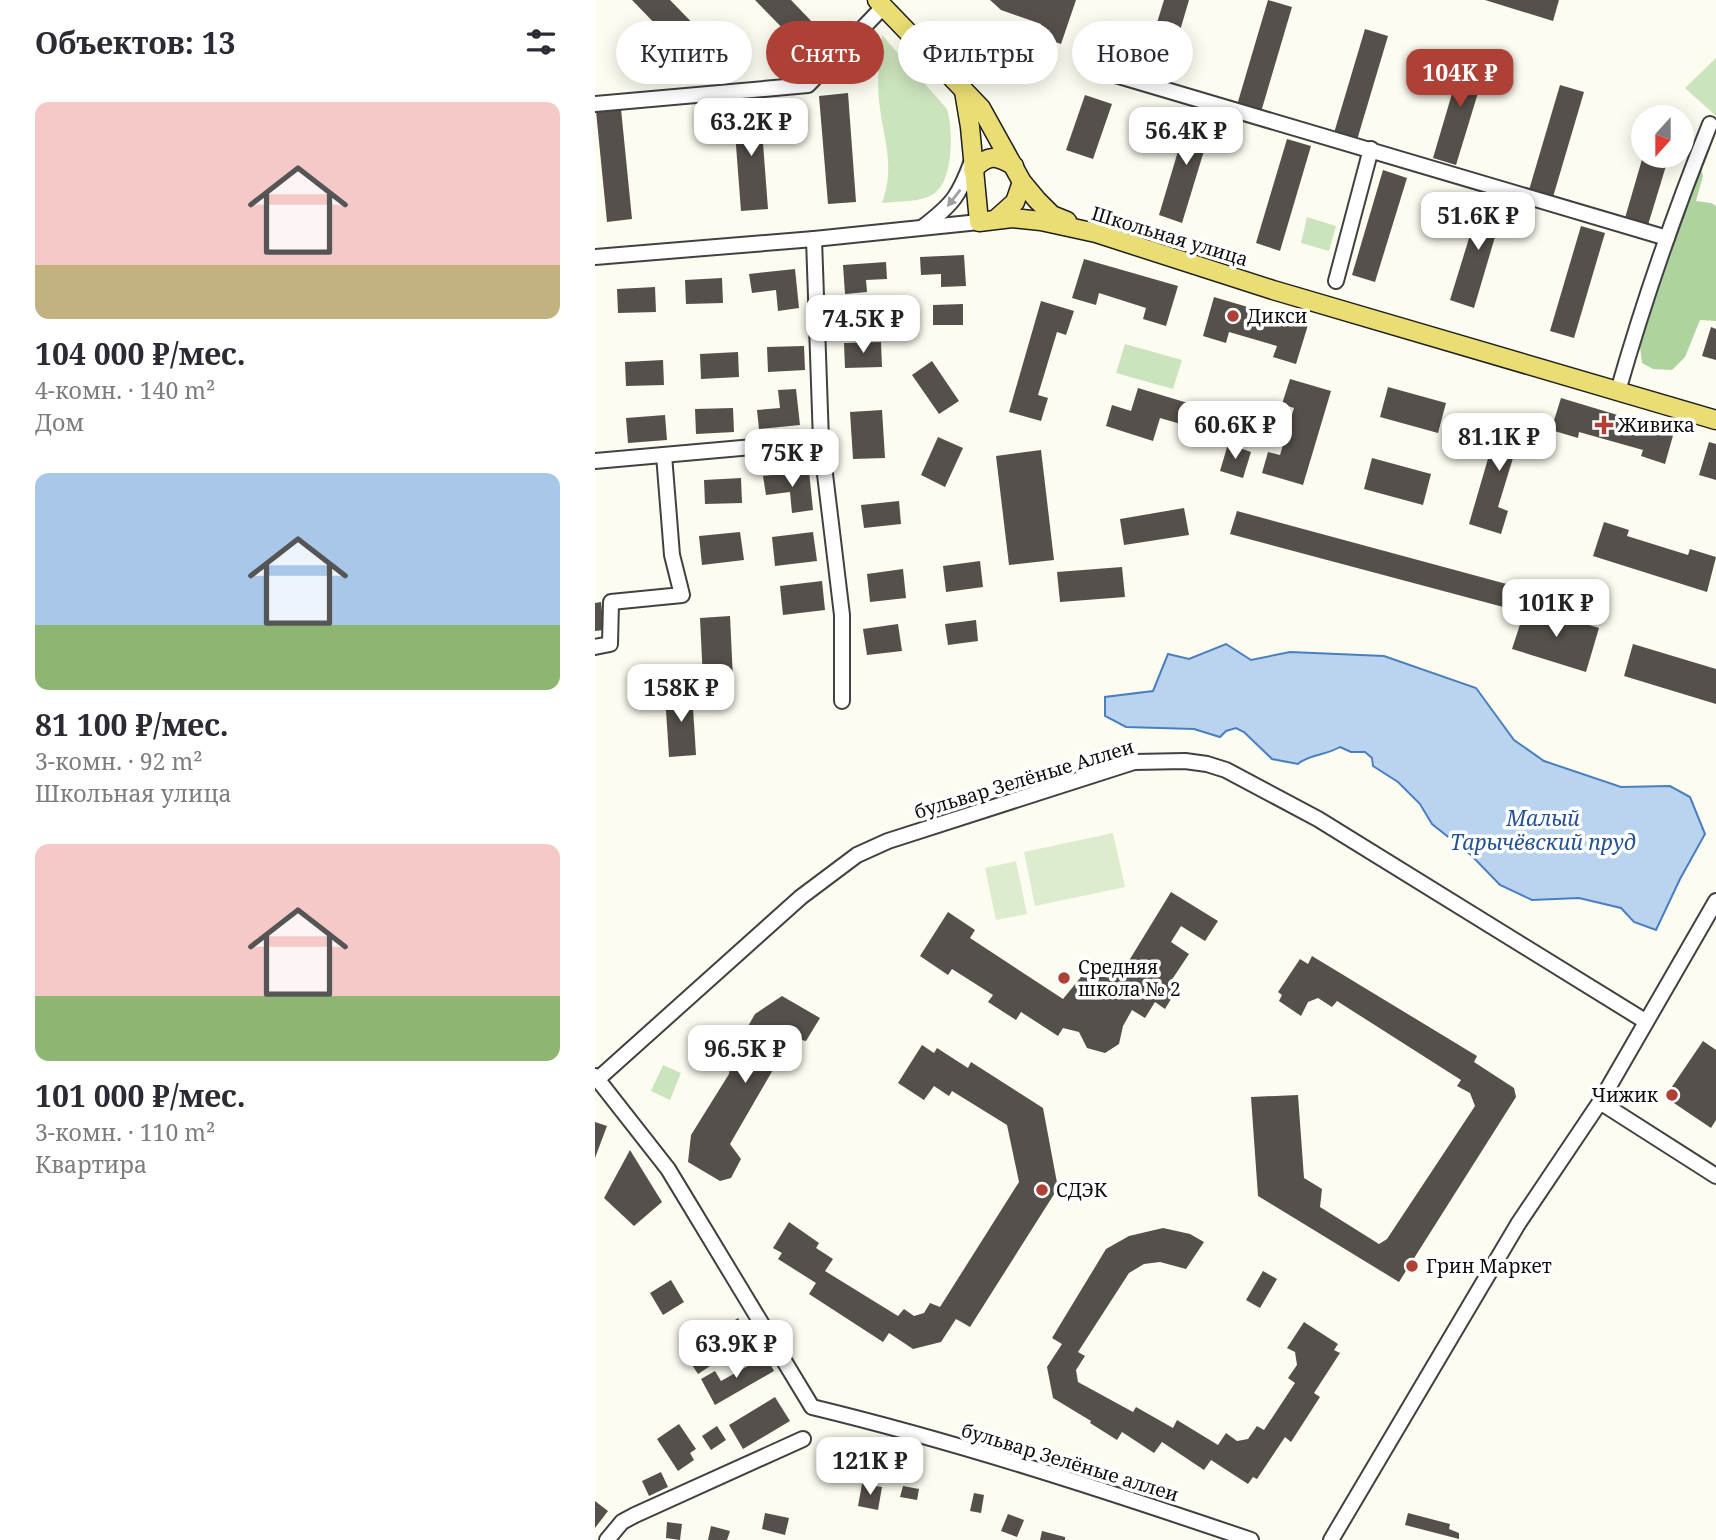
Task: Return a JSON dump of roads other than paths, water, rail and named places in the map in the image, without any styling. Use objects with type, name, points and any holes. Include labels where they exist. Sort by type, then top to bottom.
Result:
[{"type":"main road","points":[[880,4],[981,108],[1018,174],[1015,202],[988,220],[973,164],[964,91]]},
{"type":"main road","points":[[973,164],[991,158],[1002,159],[1052,215],[1096,233]]},
{"type":"main road","name":"Школьная улица","points":[[988,220],[1041,221],[1096,233],[1273,290],[1716,420]]},
{"type":"street","points":[[595,104],[808,85],[880,4]]},
{"type":"street","points":[[1147,84],[1667,238]]},
{"type":"street","points":[[1618,391],[1667,238],[1710,124]]},
{"type":"street","points":[[1336,281],[1371,149]]},
{"type":"street","points":[[922,228],[954,201],[973,164]]},
{"type":"street","name":"Школьная улица","points":[[595,257],[814,239],[988,220]]},
{"type":"street","points":[[814,239],[821,441],[842,615],[842,701]]},
{"type":"street","points":[[595,461],[821,441]]},
{"type":"street","points":[[602,645],[611,602],[682,595],[672,555],[664,455]]},
{"type":"street","name":"бульвар Зелёные Аллеи","points":[[597,1077],[765,928],[857,855],[888,841],[1134,762],[1185,761],[1226,770],[1318,819],[1645,1021]]},
{"type":"street","points":[[1331,1540],[1518,1224],[1600,1102],[1716,901]]},
{"type":"street","name":"бульвар Зелёные аллеи","points":[[597,1077],[668,1169],[813,1407],[870,1420],[1251,1540]]},
{"type":"street","points":[[1600,1102],[1716,1176]]},
{"type":"street","points":[[607,1540],[622,1522],[635,1514],[803,1439]]},
{"type":"water","name":"Малый Тарычёвский пруд","points":[[1226,644],[1251,660],[1290,652],[1384,656],[1476,688],[1514,740],[1544,761],[1621,787],[1670,786],[1690,797],[1705,834],[1656,930],[1634,922],[1621,908],[1579,898],[1532,900],[1500,885],[1471,855],[1432,824],[1420,804],[1398,782],[1373,766],[1372,758],[1365,752],[1351,752],[1340,747],[1298,764],[1272,759],[1244,732],[1236,728],[1226,731],[1220,737],[1194,729],[1126,727],[1105,716],[1105,697],[1153,691],[1168,654],[1189,659]]},
{"type":"place","name":"Дикси","points":[[1233,316]]},
{"type":"place","name":"Живика","points":[[1604,425]]},
{"type":"place","name":"Средняя школа № 2","points":[[1064,978]]},
{"type":"place","name":"Чижик","points":[[1672,1095]]},
{"type":"place","name":"СДЭК","points":[[1042,1190]]},
{"type":"place","name":"Грин Маркет","points":[[1412,1266]]}]
